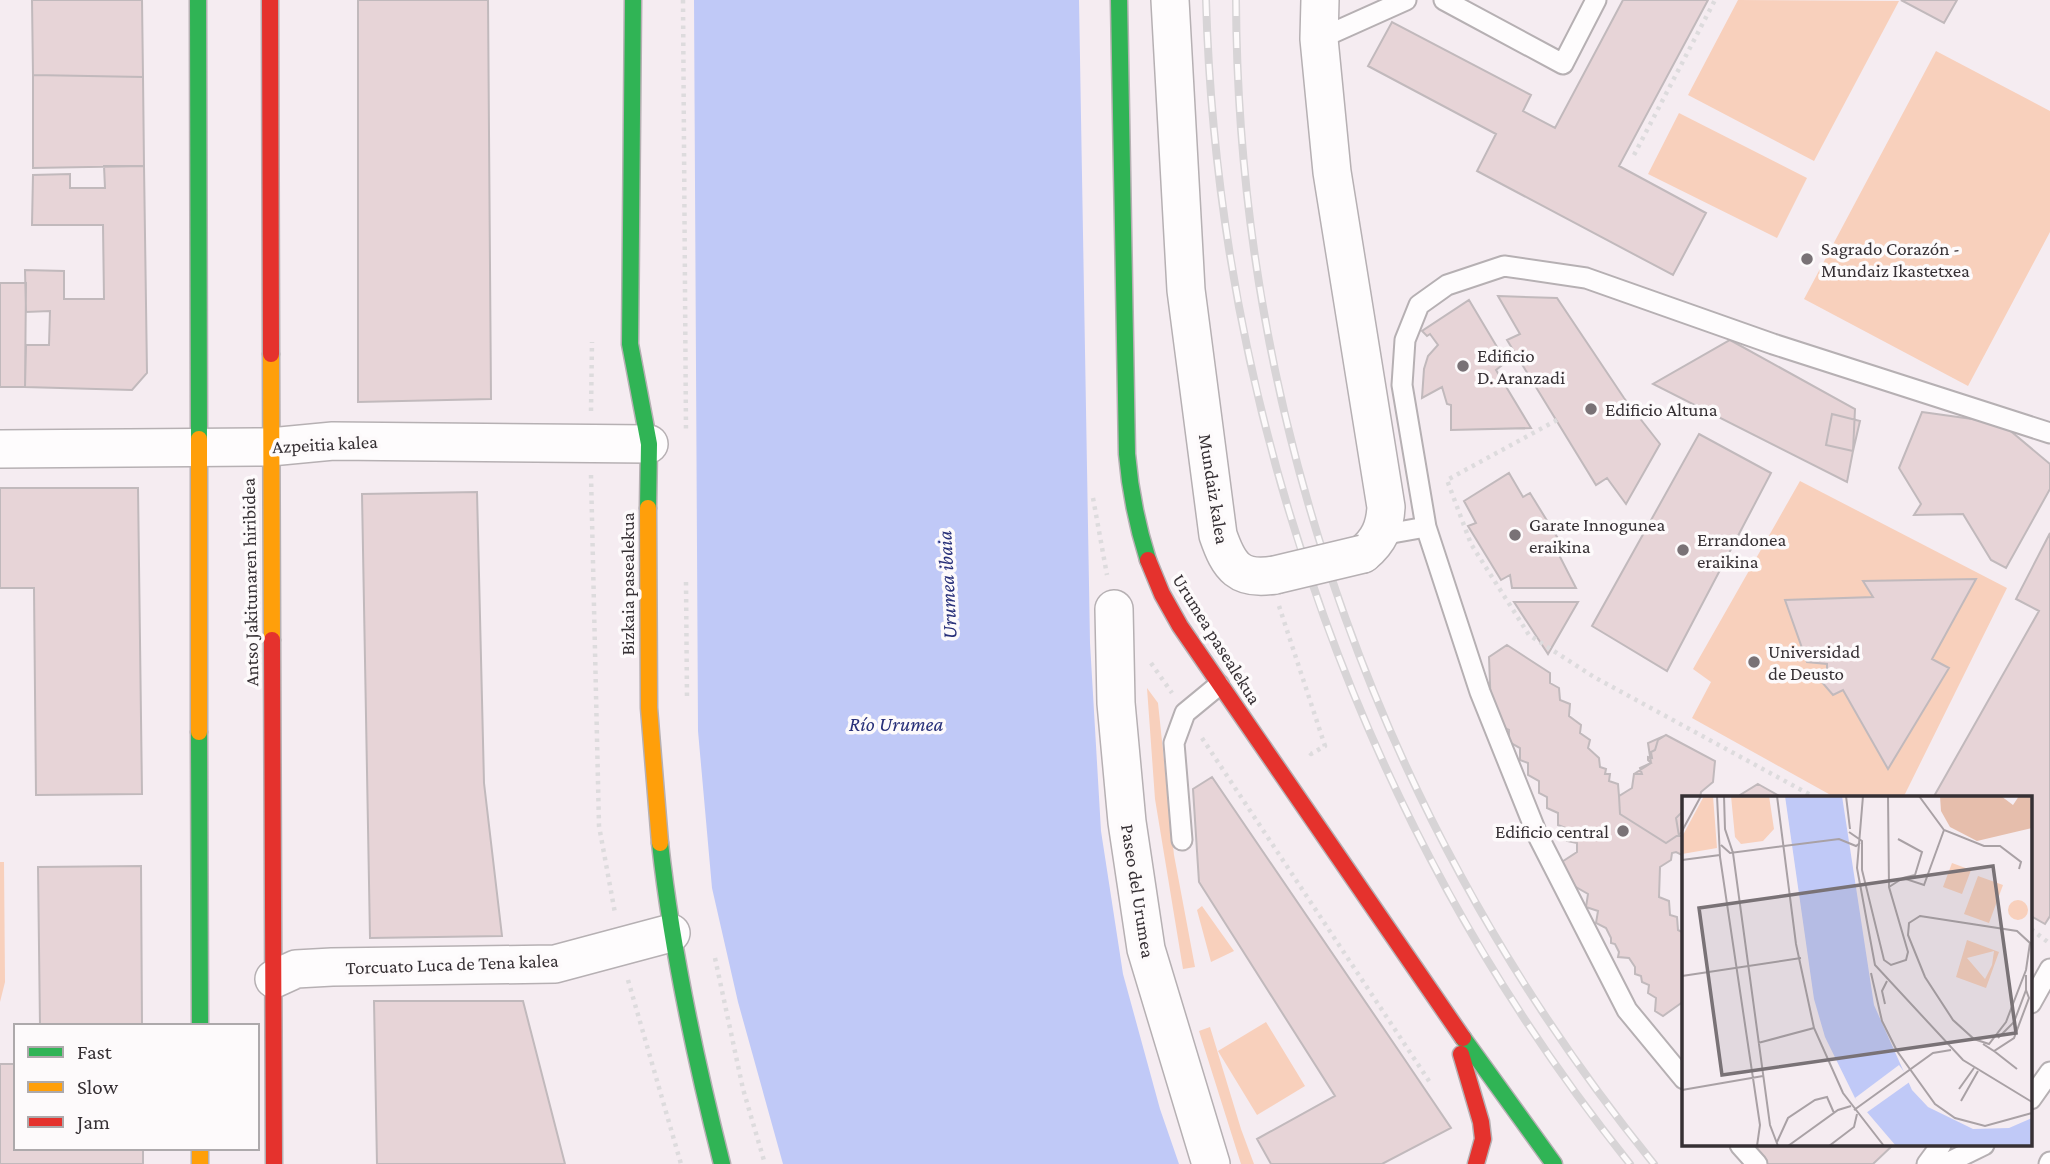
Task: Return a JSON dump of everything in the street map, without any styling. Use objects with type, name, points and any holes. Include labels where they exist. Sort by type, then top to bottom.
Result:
[{"type":"main road","points":[[198,0],[200,1024]]},
{"type":"main road","name":"Antso Jakitunaren hiribidea","points":[[270,0],[274,1164]]},
{"type":"main road","name":"Bizkaia pasealekua","points":[[633,0],[630,344],[649,444],[649,708],[655,799],[671,933],[697,1067],[722,1164]]},
{"type":"main road","name":"Urumea pasealekua","points":[[1119,0],[1127,454],[1130,490],[1144,549],[1162,594],[1219,685],[1447,1015],[1554,1164]]},
{"type":"main road","points":[[1447,1015],[1481,1122],[1483,1139],[1476,1164]]},
{"type":"street","name":"Mundaiz kalea","points":[[1170,0],[1186,290],[1218,535],[1226,558],[1239,572],[1255,578],[1372,545]]},
{"type":"street","points":[[1320,0],[1319,40],[1332,172],[1386,507],[1385,521],[1372,545]]},
{"type":"street","name":"Azpeitia kalea","points":[[0,449],[270,447],[333,441],[649,444]]},
{"type":"street","name":"Paseo del Urumea","points":[[1114,609],[1115,703],[1126,822],[1146,949],[1212,1164]]},
{"type":"street","name":"Torcuato Luca de Tena kalea","points":[[274,979],[296,969],[332,967],[555,964],[671,933]]},
{"type":"lane","points":[[1319,40],[1406,0]]},
{"type":"lane","points":[[1444,0],[1563,64],[1596,0]]},
{"type":"lane","points":[[1682,1077],[1627,1010],[1537,834],[1480,692],[1426,527],[1402,385],[1405,340],[1419,305],[1447,285],[1504,266],[1586,278],[1773,344],[2050,433]]},
{"type":"lane","points":[[1372,545],[1426,527]]},
{"type":"lane","points":[[1182,840],[1174,743],[1185,713],[1219,685]]},
{"type":"lane","points":[[2032,1001],[2050,969]]},
{"type":"lane","points":[[2032,1098],[2050,1072]]},
{"type":"lane","points":[[1741,1146],[1757,1164]]},
{"type":"lane","points":[[1927,1164],[1940,1146]]},
{"type":"lane","points":[[1945,1164],[1982,1146]]},
{"type":"path","points":[[683,0],[686,435]]},
{"type":"path","points":[[1634,155],[1715,0]]},
{"type":"path","points":[[592,332],[591,443],[598,826],[628,978],[681,1164]]},
{"type":"path","points":[[1557,421],[1447,480],[1471,544],[1529,635],[1594,677],[1812,796]]},
{"type":"path","points":[[686,571],[687,708]]},
{"type":"path","points":[[1272,575],[1325,746],[1311,754],[1303,742]]},
{"type":"path","points":[[1185,713],[1435,1090]]},
{"type":"path","points":[[2032,930],[2050,943]]},
{"type":"path","points":[[714,954],[743,1088],[765,1164]]},
{"type":"shaded area","points":[[1738,0],[1899,1],[1814,161],[1688,95]]},
{"type":"shaded area","points":[[1936,51],[2050,111],[2050,232],[1968,386],[1804,299]]},
{"type":"shaded area","points":[[1679,113],[1807,178],[1777,238],[1648,174]]},
{"type":"shaded area","points":[[1800,481],[2007,588],[1904,796],[1832,796],[1692,718],[1711,682],[1693,669]],"holes":[[[1976,579],[1932,659],[1887,768],[1843,690],[1833,695],[1820,680],[1821,674],[1827,671],[1827,664],[1786,600],[1873,597],[1864,581]]]},
{"type":"shaded area","points":[[1147,688],[1158,703],[1174,855],[1195,967],[1183,969],[1155,799]]},
{"type":"shaded area","points":[[0,862],[4,862],[5,982],[0,1002]]},
{"type":"shaded area","points":[[1202,906],[1234,951],[1211,962],[1197,910]]},
{"type":"shaded area","points":[[1266,1022],[1305,1086],[1257,1115],[1218,1051]]},
{"type":"shaded area","points":[[1210,1027],[1254,1164],[1241,1164],[1199,1031]]},
{"type":"water","name":"Río Urumea","points":[[694,0],[1079,0],[1090,643],[1101,831],[1123,974],[1160,1109],[1179,1164],[783,1164],[738,1002],[712,888],[698,731]]},
{"type":"building","points":[[32,0],[142,0],[143,77],[33,75]]},
{"type":"building","points":[[358,0],[488,0],[491,399],[358,402]]},
{"type":"building","points":[[1623,0],[1708,0],[1619,166],[1706,213],[1673,275],[1477,171],[1496,134],[1368,66],[1392,22],[1531,95],[1523,111],[1555,128]]},
{"type":"building","points":[[1901,0],[1957,0],[1944,23]]},
{"type":"building","points":[[33,75],[143,77],[144,166],[33,168]]},
{"type":"building","points":[[104,166],[144,166],[147,373],[132,390],[25,387],[26,345],[49,345],[50,311],[26,312],[25,270],[64,271],[64,299],[104,299],[103,225],[32,225],[33,175],[70,174],[70,188],[105,188]]},
{"type":"building","points":[[0,283],[26,283],[25,387],[0,387]]},
{"type":"building","name":"Edificio Altuna","points":[[1498,296],[1557,298],[1624,398],[1660,444],[1626,504],[1607,478],[1596,485],[1507,340],[1520,334]]},
{"type":"building","name":"Edificio D. Aranzadi","points":[[1469,300],[1506,362],[1496,370],[1531,428],[1451,430],[1451,405],[1447,404],[1442,387],[1422,398],[1424,369],[1428,356],[1438,345],[1430,334],[1427,336],[1422,331]]},
{"type":"building","points":[[1730,340],[1855,409],[1853,451],[1847,482],[1653,384]]},
{"type":"building","points":[[1922,412],[2001,423],[2050,464],[2050,489],[2006,568],[1991,560],[1963,514],[1914,515],[1921,504],[1899,468]]},
{"type":"building","points":[[1832,414],[1860,421],[1853,451],[1826,445]]},
{"type":"building","name":"Errandonea eraikina","points":[[1699,434],[1771,473],[1667,671],[1592,626]]},
{"type":"building","name":"Garate Innogunea eraikina","points":[[1509,473],[1523,497],[1530,493],[1562,545],[1556,549],[1576,588],[1512,588],[1510,575],[1501,580],[1468,526],[1476,523],[1464,501]]},
{"type":"building","points":[[0,488],[138,488],[142,794],[36,795],[34,588],[0,588]]},
{"type":"building","points":[[477,492],[484,783],[502,936],[370,938],[362,494]]},
{"type":"building","points":[[2050,533],[2050,916],[2045,924],[2032,917],[2032,796],[1934,796],[2039,611],[2016,599]]},
{"type":"building","points":[[1976,579],[1932,659],[1949,668],[1888,769],[1843,690],[1833,695],[1820,680],[1821,674],[1827,671],[1827,664],[1807,662],[1785,600],[1873,597],[1863,581]]},
{"type":"building","points":[[1514,602],[1578,602],[1548,654]]},
{"type":"building","name":"Edificio central","points":[[1507,645],[1550,673],[1550,683],[1559,688],[1560,700],[1570,704],[1569,716],[1581,725],[1580,733],[1590,740],[1588,748],[1599,758],[1600,767],[1606,769],[1605,774],[1610,774],[1609,781],[1618,784],[1619,796],[1632,788],[1634,774],[1642,774],[1640,768],[1651,763],[1648,757],[1652,758],[1651,752],[1655,750],[1658,740],[1666,735],[1715,761],[1713,782],[1701,792],[1700,796],[1682,796],[1682,814],[1676,818],[1679,836],[1682,836],[1682,855],[1672,853],[1671,860],[1660,867],[1659,897],[1669,901],[1670,915],[1677,917],[1678,930],[1682,932],[1682,1002],[1663,1016],[1655,1011],[1656,998],[1648,993],[1649,985],[1642,982],[1641,976],[1635,974],[1635,967],[1629,958],[1618,957],[1619,952],[1615,944],[1611,943],[1606,928],[1596,923],[1598,911],[1586,907],[1588,894],[1548,871],[1577,852],[1577,843],[1567,841],[1568,829],[1558,825],[1558,813],[1547,808],[1547,797],[1539,793],[1539,781],[1528,775],[1528,763],[1520,760],[1520,748],[1509,742],[1509,730],[1500,726],[1500,715],[1491,710],[1489,657]]},
{"type":"building","points":[[1666,735],[1715,761],[1713,782],[1701,792],[1700,796],[1682,796],[1682,832],[1666,843],[1620,814],[1619,796],[1632,788],[1634,774],[1651,763],[1648,743]]},
{"type":"building","points":[[1212,777],[1451,1128],[1382,1164],[1271,1164],[1257,1139],[1335,1096],[1199,882],[1193,789]]},
{"type":"building","points":[[1758,784],[1779,796],[1740,796]]},
{"type":"building","points":[[141,866],[142,1024],[40,1024],[38,867]]},
{"type":"building","points":[[374,1001],[523,1001],[565,1164],[377,1164]]},
{"type":"building","points":[[0,1064],[14,1064],[14,1150],[143,1150],[143,1164],[0,1164]]},
{"type":"building","points":[[1743,1146],[1892,1146],[1873,1164],[1766,1164]]},
{"type":"railway","points":[[1206,0],[1217,157],[1240,313],[1276,466],[1324,616],[1383,762],[1454,903],[1537,1037],[1630,1164]]},
{"type":"railway","points":[[1236,0],[1244,159],[1264,315],[1298,468],[1345,618],[1404,763],[1476,903],[1559,1037],[1654,1164]]},
{"type":"traffic: fast","points":[[198,0],[199,439]]},
{"type":"traffic: fast","points":[[633,0],[630,344],[649,444],[648,508]]},
{"type":"traffic: fast","points":[[1119,0],[1127,454],[1134,508],[1148,560]]},
{"type":"traffic: fast","points":[[199,732],[200,1024]]},
{"type":"traffic: fast","points":[[660,843],[685,1005],[722,1164]]},
{"type":"traffic: fast","points":[[1463,1038],[1554,1164]]},
{"type":"traffic: slow","points":[[271,354],[272,640]]},
{"type":"traffic: slow","points":[[199,439],[199,732]]},
{"type":"traffic: slow","points":[[648,508],[649,708],[660,843]]},
{"type":"traffic: slow","points":[[200,1150],[200,1164]]},
{"type":"traffic: jam","points":[[270,0],[271,354]]},
{"type":"traffic: jam","points":[[1148,560],[1162,594],[1180,626],[1463,1038]]},
{"type":"traffic: jam","points":[[272,640],[274,1164]]},
{"type":"traffic: jam","points":[[1461,1054],[1481,1122],[1483,1139],[1476,1164]]},
{"type":"place","name":"Sagrado Corazón - Mundaiz Ikastetxea","points":[[1807,259]]},
{"type":"place","name":"Edificio D. Aranzadi","points":[[1463,366]]},
{"type":"place","name":"Edificio Altuna","points":[[1591,409]]},
{"type":"place","name":"Garate Innogunea eraikina","points":[[1515,535]]},
{"type":"place","name":"Errandonea eraikina","points":[[1683,550]]},
{"type":"place","name":"Universidad de Deusto","points":[[1754,662]]},
{"type":"place","name":"Edificio central","points":[[1623,831]]},
{"type":"water label","name":"Urumea ibaia","points":[[947,585]]}]
